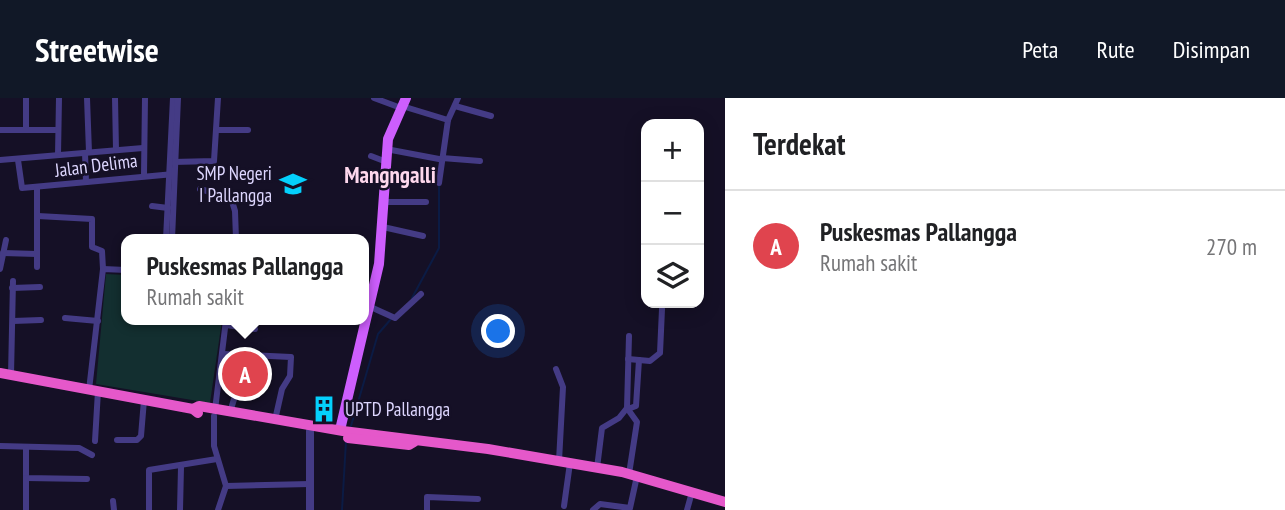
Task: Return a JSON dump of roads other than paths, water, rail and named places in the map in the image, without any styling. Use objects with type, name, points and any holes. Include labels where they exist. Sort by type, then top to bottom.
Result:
[{"type":"highway","points":[[6,374],[193,409],[198,406],[215,413],[310,431],[410,438],[414,442],[488,449],[564,462],[633,475],[725,502]]},
{"type":"highway","points":[[215,413],[230,412],[346,434]]},
{"type":"main road","points":[[369,296],[377,272],[383,227],[386,149],[403,104]]},
{"type":"main road","points":[[346,434],[363,325]]},
{"type":"street","points":[[26,98],[26,129]]},
{"type":"street","points":[[58,155],[59,98]]},
{"type":"street","points":[[86,182],[87,98]]},
{"type":"street","points":[[115,98],[116,150]]},
{"type":"street","points":[[144,175],[145,98]]},
{"type":"street","points":[[166,234],[175,98]]},
{"type":"street","points":[[173,162],[214,161],[218,98]]},
{"type":"street","points":[[374,98],[403,104],[448,120]]},
{"type":"street","points":[[439,183],[448,120],[458,98]]},
{"type":"street","points":[[455,106],[491,116]]},
{"type":"street","points":[[0,130],[58,130]]},
{"type":"street","points":[[218,130],[248,130]]},
{"type":"street","points":[[0,160],[143,148]]},
{"type":"street","points":[[386,149],[480,161]]},
{"type":"street","points":[[371,156],[384,161]]},
{"type":"street","name":"Jalan Delima","points":[[18,160],[21,188],[172,174]]},
{"type":"street","points":[[172,174],[172,234]]},
{"type":"street","points":[[37,188],[37,267]]},
{"type":"street","points":[[200,189],[231,198],[235,211],[236,234]]},
{"type":"street","points":[[382,202],[426,202]]},
{"type":"street","points":[[152,206],[168,208]]},
{"type":"street","points":[[37,216],[92,219],[92,247],[102,251],[103,269],[93,390],[94,441]]},
{"type":"street","points":[[383,227],[423,236]]},
{"type":"street","points":[[0,269],[6,240]]},
{"type":"street","points":[[3,253],[37,254]]},
{"type":"street","points":[[103,269],[121,270]]},
{"type":"street","points":[[6,374],[13,321],[12,284],[40,287]]},
{"type":"street","points":[[369,306],[392,316],[404,313],[421,294]]},
{"type":"street","points":[[628,359],[650,360],[661,351],[662,309]]},
{"type":"street","points":[[65,318],[98,321]]},
{"type":"street","points":[[13,321],[41,320]]},
{"type":"street","points":[[218,510],[226,486],[217,459],[213,431],[226,325]]},
{"type":"street","points":[[236,325],[255,329]]},
{"type":"street","points":[[593,510],[600,504],[630,508],[637,422],[627,409],[629,336]]},
{"type":"street","points":[[223,354],[291,357],[290,376],[282,389],[275,420]]},
{"type":"street","points":[[597,468],[602,428],[619,418],[627,409],[636,406],[639,360]]},
{"type":"street","points":[[556,369],[563,387],[564,506]]},
{"type":"street","points":[[230,412],[236,393],[257,396]]},
{"type":"street","points":[[117,440],[139,438],[144,400]]},
{"type":"street","points":[[310,431],[310,510]]},
{"type":"street","points":[[0,446],[79,448],[92,455]]},
{"type":"street","points":[[26,447],[26,510]]},
{"type":"street","points":[[149,510],[148,472],[217,459]]},
{"type":"street","points":[[180,510],[181,467]]},
{"type":"street","points":[[26,478],[87,479]]},
{"type":"street","points":[[226,486],[310,484]]},
{"type":"street","points":[[687,510],[692,492]]},
{"type":"street","points":[[427,510],[427,497],[478,499]]},
{"type":"street","points":[[113,501],[114,510]]},
{"type":"waterway","points":[[412,298],[439,248],[439,186]]},
{"type":"waterway","points":[[351,426],[378,334],[391,319]]},
{"type":"waterway","points":[[342,510],[346,441]]},
{"type":"place","name":"SMP Negeri I Pallangga","points":[[293,184]]},
{"type":"place","name":"Puskesmas Pallangga","points":[[245,374]]},
{"type":"place","name":"UPTD Pallangga","points":[[324,409]]},
{"type":"district","name":"Mangngalli","points":[[390,175]]}]
